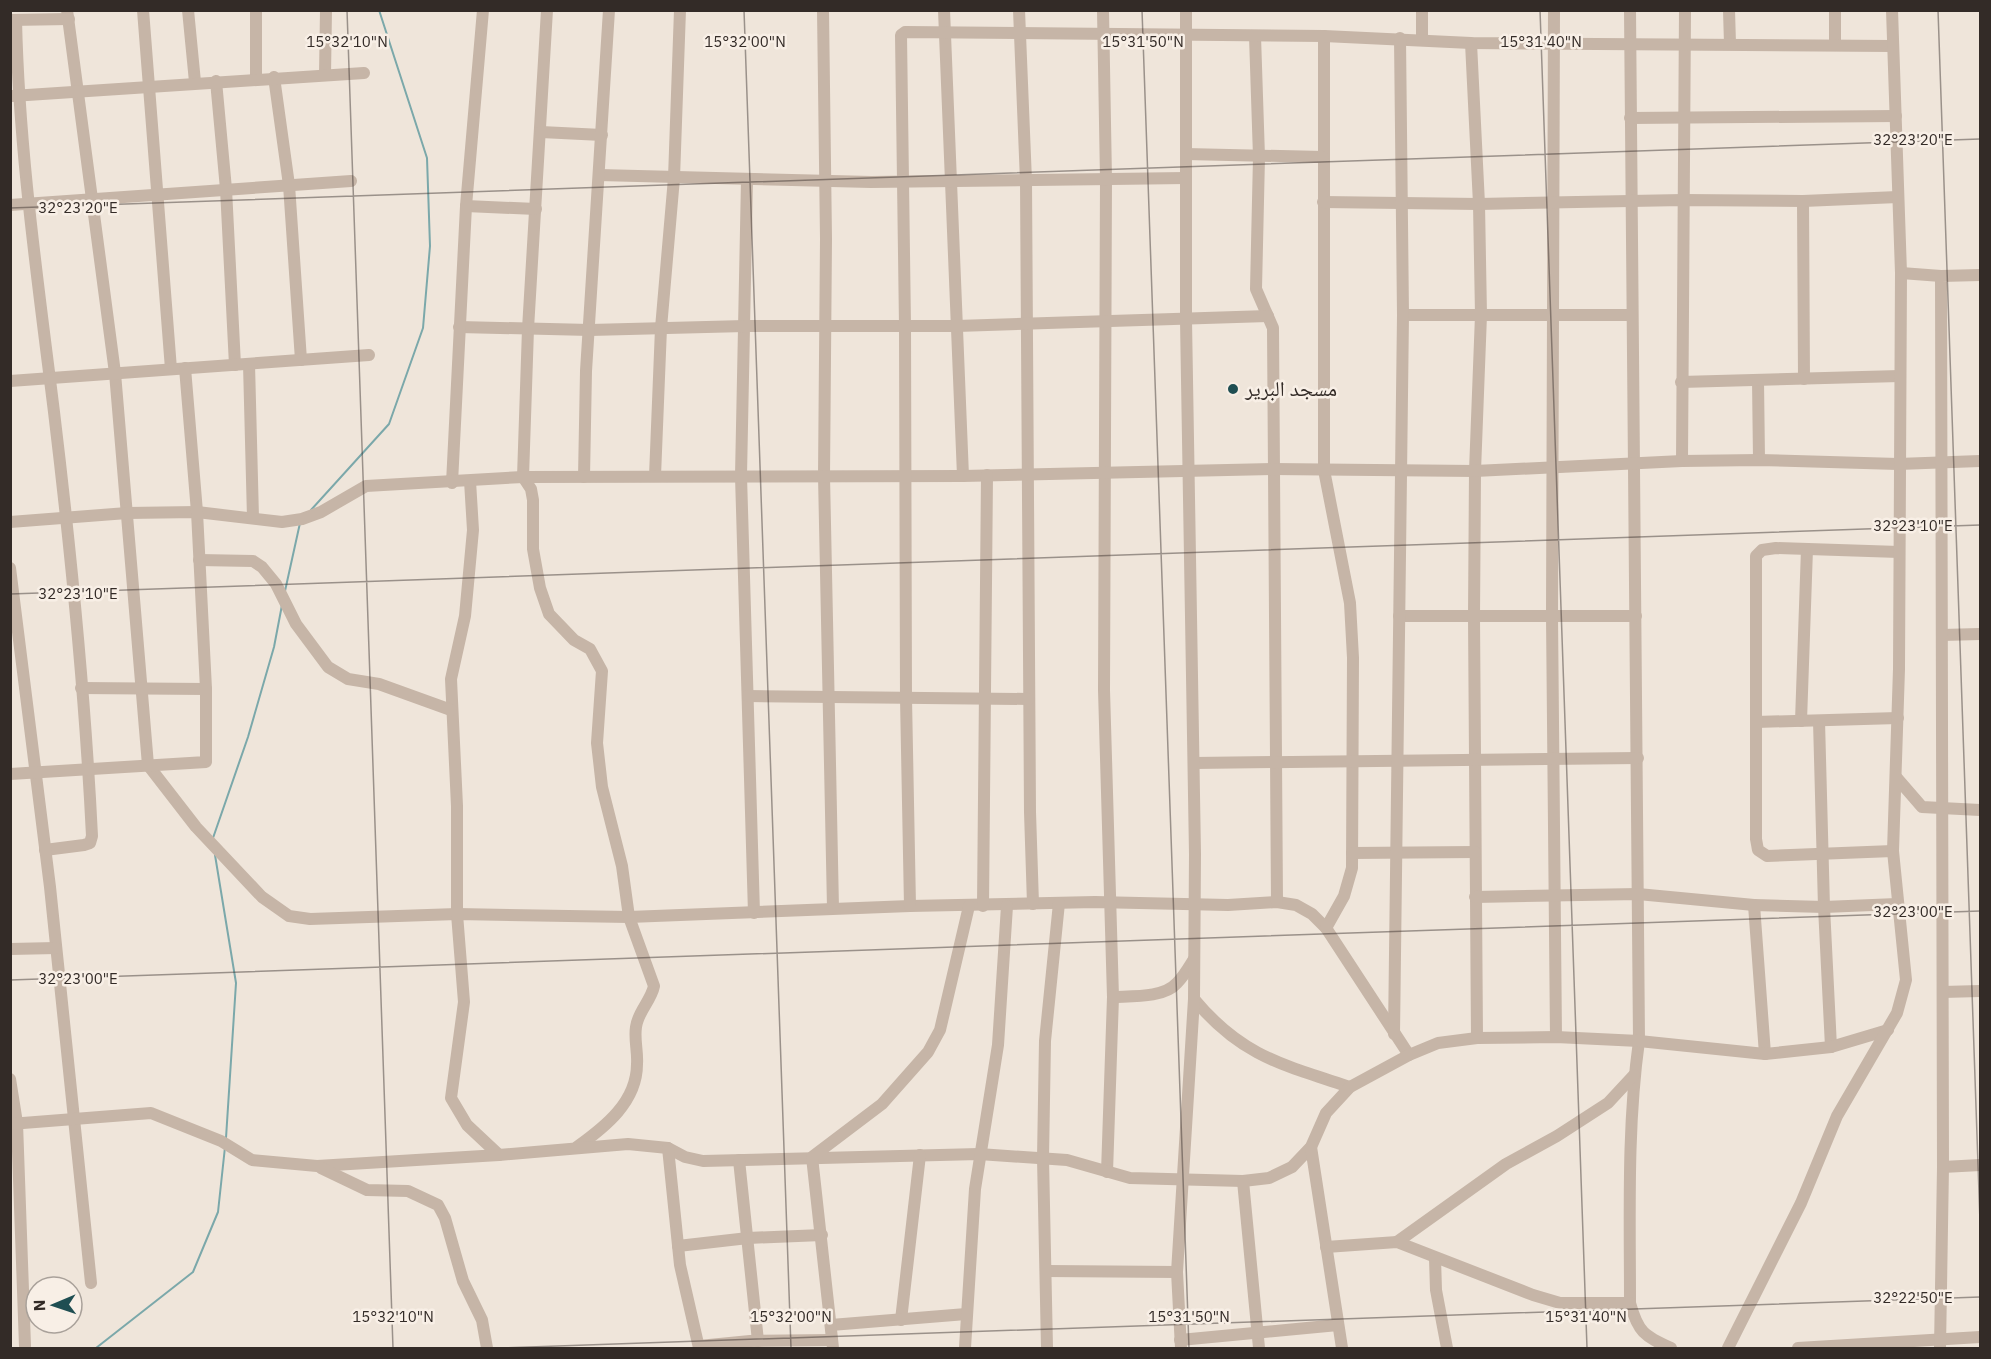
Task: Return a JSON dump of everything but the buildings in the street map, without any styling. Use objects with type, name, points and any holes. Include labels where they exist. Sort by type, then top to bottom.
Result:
[{"type":"street","points":[[143,10],[171,369]]},
{"type":"street","points":[[188,10],[195,82]]},
{"type":"street","points":[[256,10],[256,78]]},
{"type":"street","points":[[325,75],[326,10]]},
{"type":"street","points":[[452,483],[466,206],[483,10]]},
{"type":"street","points":[[547,10],[528,329],[523,477],[531,489],[533,549],[540,588],[549,614],[574,640],[590,649],[602,671],[597,743],[602,787],[622,866],[629,918],[654,986],[637,1021],[634,1041],[638,1065],[634,1087],[620,1112],[576,1148]]},
{"type":"street","points":[[584,477],[585,400],[609,10]]},
{"type":"street","points":[[655,476],[662,328],[674,178],[680,10]]},
{"type":"street","points":[[823,10],[826,697],[833,908]]},
{"type":"street","points":[[944,10],[949,181],[963,476]]},
{"type":"street","points":[[1019,10],[1026,181],[1029,699],[1033,904]]},
{"type":"street","points":[[1103,10],[1106,179],[1104,690],[1113,997],[1107,1172]]},
{"type":"street","points":[[1186,10],[1186,320],[1194,763],[1194,999],[1177,1272],[1180,1344],[1338,1325]]},
{"type":"street","points":[[1422,10],[1422,39]]},
{"type":"street","points":[[1554,10],[1556,201],[1552,316],[1552,616],[1556,1037]]},
{"type":"street","points":[[1630,10],[1639,1041],[1634,1076],[1630,1303],[1636,1325],[1648,1337],[1671,1348]]},
{"type":"street","points":[[1683,461],[1681,382],[1686,118],[1685,10]]},
{"type":"street","points":[[1730,10],[1730,44]]},
{"type":"street","points":[[1835,10],[1835,45]]},
{"type":"street","points":[[1728,1348],[1801,1203],[1837,1116],[1897,1013],[1906,980],[1893,850],[1898,717],[1901,273],[1892,10]]},
{"type":"street","points":[[45,850],[90,843],[88,768],[66,518],[14,96],[13,20],[68,15],[115,373],[148,765],[196,827],[262,897],[289,916],[310,919],[457,914],[629,918],[910,906],[1007,906],[1109,902],[1194,904],[1277,902],[1296,905],[1312,914],[1326,928],[1409,1055]]},
{"type":"street","points":[[910,906],[906,698],[904,182],[901,35],[905,32],[1324,36],[1471,43],[1893,46]]},
{"type":"street","points":[[1255,36],[1259,157],[1256,289],[1273,328],[1278,762],[1277,902]]},
{"type":"street","points":[[1324,36],[1324,470],[1350,603],[1353,658],[1352,868],[1344,896],[1326,928]]},
{"type":"street","points":[[1394,1035],[1403,315],[1400,38]]},
{"type":"street","points":[[1471,43],[1479,204],[1480,315],[1475,471],[1474,617],[1477,1038]]},
{"type":"street","points":[[14,96],[149,85],[364,73]]},
{"type":"street","points":[[274,77],[289,184],[302,360]]},
{"type":"street","points":[[216,81],[226,189],[235,365]]},
{"type":"street","points":[[1630,118],[1896,116]]},
{"type":"street","points":[[541,132],[602,135]]},
{"type":"street","points":[[1186,154],[1323,157]]},
{"type":"street","points":[[599,175],[904,182],[1186,178]]},
{"type":"street","points":[[747,180],[741,476],[754,913]]},
{"type":"street","points":[[10,205],[351,181]]},
{"type":"street","points":[[1323,202],[1479,204],[1556,201],[1803,201],[1898,197]]},
{"type":"street","points":[[1803,201],[1804,379]]},
{"type":"street","points":[[466,206],[536,209]]},
{"type":"street","points":[[1901,273],[1941,276],[1980,275]]},
{"type":"street","points":[[1940,1344],[1943,1167],[1941,276]]},
{"type":"street","points":[[1403,315],[1632,315]]},
{"type":"street","points":[[459,327],[590,330],[824,325],[957,326],[1268,316]]},
{"type":"street","points":[[10,381],[369,355]]},
{"type":"street","points":[[249,364],[253,518]]},
{"type":"street","points":[[10,774],[206,762],[206,688],[197,512],[184,368]]},
{"type":"street","points":[[1681,382],[1900,375]]},
{"type":"street","points":[[1758,380],[1759,460]]},
{"type":"street","points":[[10,522],[127,513],[197,512],[282,522],[302,519],[334,506],[366,486],[452,483],[523,477],[963,476],[1273,469],[1475,471],[1683,461],[1759,460],[1898,464],[1980,461]]},
{"type":"street","points":[[983,906],[987,475]]},
{"type":"street","points":[[470,481],[473,530],[465,616],[451,679],[458,806],[457,914],[464,1002],[451,1098],[467,1125],[499,1155]]},
{"type":"street","points":[[1893,850],[1767,856],[1758,850],[1756,556],[1762,550],[1769,549],[1899,552]]},
{"type":"street","points":[[1801,722],[1807,549]]},
{"type":"street","points":[[199,560],[253,561],[262,567],[276,584],[296,624],[327,667],[348,679],[379,684],[451,710]]},
{"type":"street","points":[[10,568],[45,850],[91,1283]]},
{"type":"street","points":[[1399,616],[1636,616]]},
{"type":"street","points":[[1942,635],[1980,634]]},
{"type":"street","points":[[81,688],[206,688]]},
{"type":"street","points":[[748,696],[1029,699]]},
{"type":"street","points":[[1756,722],[1898,717]]},
{"type":"street","points":[[1820,721],[1824,907],[1831,1047]]},
{"type":"street","points":[[1194,763],[1638,758]]},
{"type":"street","points":[[1896,777],[1916,804],[1922,807],[1942,810],[1980,810]]},
{"type":"street","points":[[1352,853],[1475,852]]},
{"type":"street","points":[[1475,897],[1638,894],[1754,905],[1824,907],[1897,904]]},
{"type":"street","points":[[1047,1348],[1043,1158],[1045,1041],[1059,903]]},
{"type":"street","points":[[1754,905],[1765,1054]]},
{"type":"street","points":[[813,1157],[882,1104],[928,1052],[940,1030],[969,906]]},
{"type":"street","points":[[965,1348],[979,1154],[998,1045],[1007,906]]},
{"type":"street","points":[[10,949],[56,948]]},
{"type":"street","points":[[1113,997],[1148,994],[1167,989],[1176,984],[1194,959]]},
{"type":"street","points":[[1943,992],[1980,991]]},
{"type":"street","points":[[1194,999],[1213,1022],[1250,1050],[1268,1060],[1350,1087]]},
{"type":"street","points":[[14,1124],[151,1113],[221,1141],[252,1160],[317,1166],[499,1155],[628,1144],[668,1148],[685,1157],[704,1161],[979,1154],[1067,1160],[1130,1178],[1243,1181],[1269,1178],[1292,1167],[1311,1147],[1326,1113],[1350,1087],[1409,1055],[1438,1043],[1477,1038],[1556,1037],[1639,1041],[1765,1054],[1831,1047],[1888,1030]]},
{"type":"street","points":[[1397,1242],[1506,1164],[1557,1136],[1608,1103],[1634,1076]]},
{"type":"street","points":[[10,1078],[26,1346]]},
{"type":"street","points":[[1311,1147],[1342,1348]]},
{"type":"street","points":[[668,1148],[678,1246],[699,1347],[758,1341],[833,1344],[813,1157]]},
{"type":"street","points":[[901,1320],[920,1155]]},
{"type":"street","points":[[739,1160],[758,1341]]},
{"type":"street","points":[[1943,1167],[1980,1165]]},
{"type":"street","points":[[317,1166],[367,1190],[408,1191],[438,1205],[445,1218],[463,1281],[482,1320],[487,1348]]},
{"type":"street","points":[[1243,1181],[1260,1334],[1259,1348]]},
{"type":"street","points":[[678,1246],[822,1235]]},
{"type":"street","points":[[1326,1247],[1397,1242],[1560,1303],[1630,1303]]},
{"type":"street","points":[[1435,1257],[1436,1290],[1447,1348]]},
{"type":"street","points":[[1047,1271],[1177,1272]]},
{"type":"street","points":[[831,1325],[966,1314]]},
{"type":"street","points":[[1798,1348],[1940,1344],[1980,1337]]},
{"type":"waterway","points":[[311,510],[389,424],[423,328],[430,246],[427,158],[379,10]]},
{"type":"waterway","points":[[285,591],[300,523]]},
{"type":"waterway","points":[[213,838],[248,737],[274,647],[282,605]]},
{"type":"waterway","points":[[215,855],[236,983],[226,1138]]},
{"type":"waterway","points":[[96,1348],[193,1272],[218,1212],[225,1147]]},
{"type":"place","name":"مسجد البرير","points":[[1233,389]]}]
